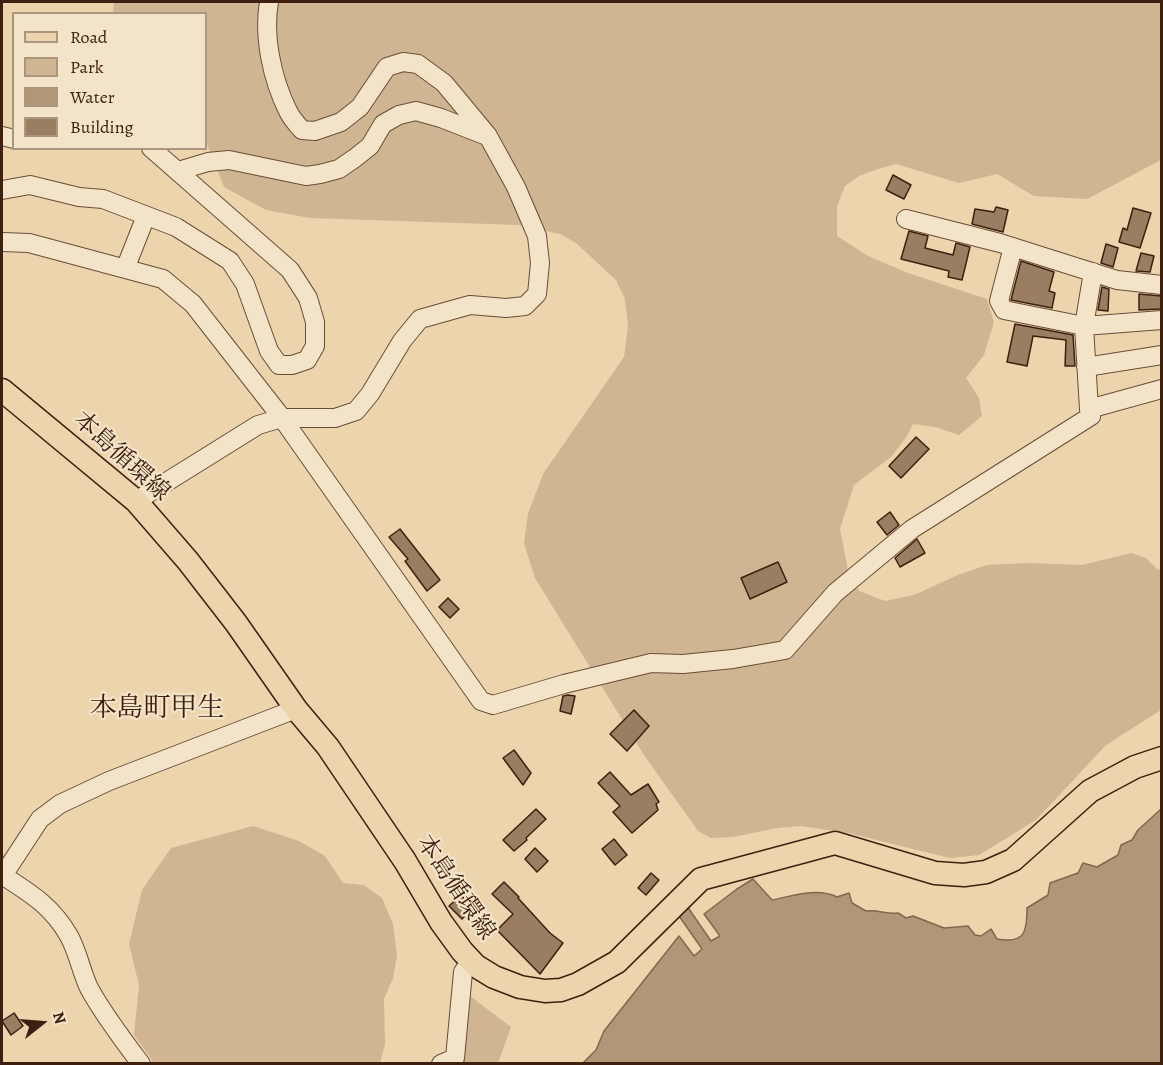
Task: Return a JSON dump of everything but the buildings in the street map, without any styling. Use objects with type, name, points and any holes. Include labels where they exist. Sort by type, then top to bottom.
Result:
[{"type":"main road","name":"本島循環線","points":[[2,390],[136,501],[188,561],[236,623],[296,709],[328,747],[405,861],[441,922],[471,960],[476,966],[494,977],[520,987],[545,991],[561,990],[578,984],[617,963],[701,879],[835,843],[935,873],[964,875],[986,872],[1013,860],[1090,791],[1135,767],[1161,758]]},
{"type":"street","points":[[136,501],[258,425],[282,418],[335,418],[356,411],[370,394],[402,341],[420,319],[470,305],[506,308],[525,306],[537,294],[540,263],[537,236],[516,187],[489,136],[444,83],[418,64],[403,62],[387,67],[360,107],[342,122],[315,131],[302,130],[288,112],[272,68],[266,18],[269,2]]},
{"type":"street","points":[[178,171],[208,162],[229,160],[306,176],[320,174],[339,169],[370,146],[384,124],[399,115],[416,111],[489,136]]},
{"type":"street","points":[[2,190],[30,185],[79,197],[103,199],[176,227],[230,261],[245,284],[269,351],[279,365],[292,365],[307,360],[315,346],[315,322],[308,298],[290,270],[152,150]]},
{"type":"street","points":[[125,268],[146,216]]},
{"type":"street","points":[[906,219],[1013,247],[1117,280],[1161,285]]},
{"type":"street","points":[[2,242],[29,243],[163,279],[193,304],[282,418],[481,701],[493,705],[564,684],[651,663],[683,664],[733,659],[785,650],[835,593],[912,529],[1092,416],[1089,408],[1084,326],[1093,272]]},
{"type":"street","points":[[1013,247],[999,301],[1004,310],[1084,326],[1161,321]]},
{"type":"street","points":[[1086,367],[1161,355]]},
{"type":"street","points":[[1089,408],[1161,389]]},
{"type":"street","points":[[141,1064],[89,987],[70,936],[41,900],[2,876],[40,819],[60,804],[109,781],[296,709]]},
{"type":"street","points":[[441,1064],[455,1058],[463,972],[471,960]]},
{"type":"green space","points":[[114,2],[1161,2],[1161,160],[1087,199],[1034,196],[997,174],[959,183],[896,164],[859,176],[845,186],[837,206],[837,236],[868,256],[908,273],[987,299],[994,322],[984,355],[966,378],[979,398],[982,416],[959,435],[935,427],[913,424],[891,457],[854,485],[840,529],[848,571],[859,591],[885,601],[914,595],[987,565],[1029,563],[1082,565],[1131,553],[1146,558],[1158,570],[1161,568],[1161,710],[1106,745],[1036,820],[979,855],[950,858],[848,833],[801,826],[777,828],[733,837],[711,838],[698,831],[644,755],[535,578],[524,543],[528,514],[543,474],[624,357],[628,326],[625,299],[616,280],[576,243],[560,234],[519,225],[310,218],[266,210],[224,187],[207,144],[207,12],[113,12]]},
{"type":"green space","points":[[253,826],[299,841],[325,856],[343,883],[364,885],[382,898],[393,924],[397,956],[393,978],[384,999],[385,1044],[380,1063],[154,1063],[134,1035],[139,985],[129,944],[142,890],[171,848]]},
{"type":"green space","points":[[466,993],[511,1027],[498,1063],[459,1064]]},
{"type":"water","points":[[1161,809],[1161,1063],[582,1064],[596,1050],[604,1031],[679,936],[694,956],[702,949],[677,913],[687,906],[711,941],[720,936],[704,914],[753,879],[772,900],[813,892],[837,897],[849,893],[852,903],[866,911],[898,913],[906,918],[913,916],[944,928],[968,926],[975,935],[981,936],[991,929],[997,939],[1014,940],[1019,938],[1025,930],[1027,908],[1048,895],[1050,883],[1078,873],[1083,863],[1097,867],[1118,855],[1121,845],[1132,840],[1138,830]]},
{"type":"district","name":"本島町甲生","points":[[157,709]]}]
